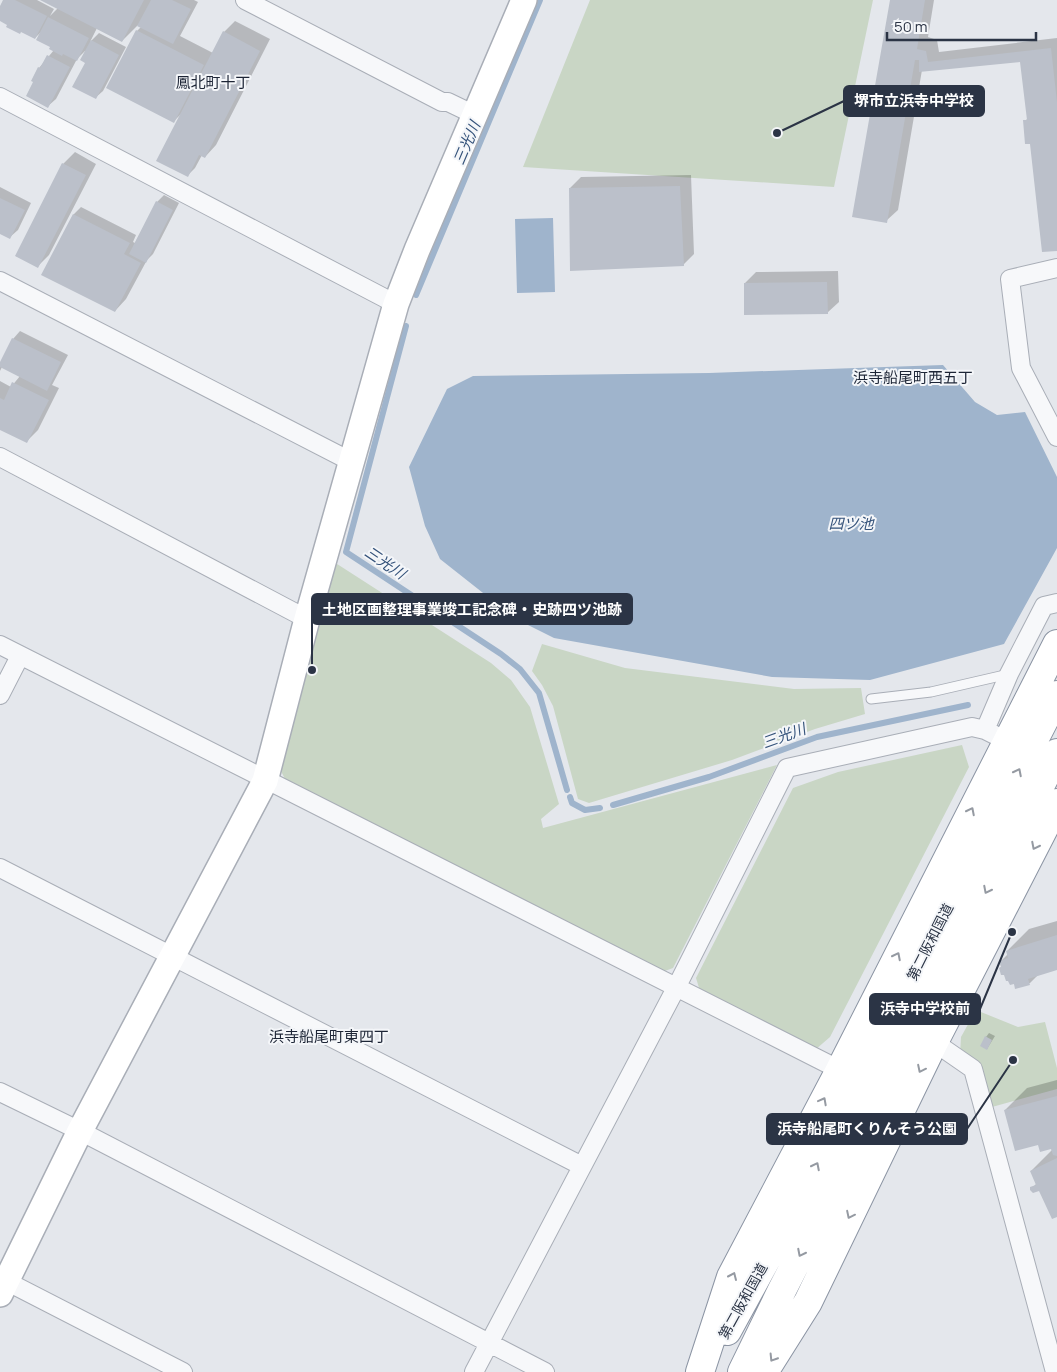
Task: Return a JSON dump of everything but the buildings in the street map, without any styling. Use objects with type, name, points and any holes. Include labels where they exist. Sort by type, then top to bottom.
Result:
[{"type":"highway","points":[[700,1372],[731,1277],[840,1070],[996,735],[1057,644]]},
{"type":"highway","name":"第二阪和国道","points":[[700,1372],[729,1328],[785,1225],[1057,695]]},
{"type":"highway","name":"第二阪和国道","points":[[742,1372],[782,1290],[1057,753]]},
{"type":"highway","points":[[764,1372],[808,1302],[934,1042],[1057,803]]},
{"type":"street","points":[[245,0],[442,102],[448,102],[476,115]]},
{"type":"street","points":[[184,1372],[2,1285],[80,1131],[266,781],[307,619],[396,304],[417,250],[524,0]]},
{"type":"street","points":[[0,97],[396,304]]},
{"type":"street","points":[[1057,268],[1010,279],[1021,368],[1057,436]]},
{"type":"street","points":[[0,280],[352,462]]},
{"type":"street","points":[[0,457],[307,619]]},
{"type":"street","points":[[474,1372],[676,988],[787,768],[972,727],[996,735],[1009,674],[1044,606],[1057,604]]},
{"type":"street","points":[[0,645],[840,1070]]},
{"type":"street","points":[[0,695],[20,656]]},
{"type":"street","points":[[0,868],[582,1166]]},
{"type":"street","points":[[934,1042],[973,1069],[1056,1372]]},
{"type":"street","points":[[0,1092],[80,1131],[545,1372]]},
{"type":"lane","points":[[871,699],[931,692],[1009,674]]},
{"type":"green space","points":[[590,0],[873,0],[834,187],[523,167]]},
{"type":"green space","points":[[334,562],[491,663],[511,680],[530,707],[559,804],[541,819],[543,828],[777,765],[673,968],[662,972],[285,779],[280,769]]},
{"type":"green space","points":[[542,644],[625,668],[794,689],[861,688],[865,714],[815,729],[732,760],[589,803],[578,799],[553,706],[532,671]]},
{"type":"green space","points":[[962,745],[969,767],[830,1037],[815,1050],[700,991],[696,978],[793,788],[838,772]]},
{"type":"green space","points":[[976,1010],[1018,1027],[1045,1022],[1057,1068],[1057,1089],[992,1107],[980,1065],[960,1055],[961,1037]]},
{"type":"water","points":[[553,218],[555,292],[517,293],[515,219]]},
{"type":"water","name":"四ツ池","points":[[943,365],[975,402],[997,415],[1025,412],[1057,477],[1057,548],[1004,644],[870,680],[772,677],[554,638],[516,619],[440,559],[425,526],[409,467],[447,389],[473,376],[709,373]]},
{"type":"waterway","name":"三光川","points":[[416,295],[540,0]]},
{"type":"waterway","name":"三光川","points":[[406,326],[346,552],[501,654],[520,669],[539,693],[567,790]]},
{"type":"waterway","name":"三光川","points":[[613,805],[709,777],[817,737],[968,705]]},
{"type":"waterway","name":"三光川","points":[[570,797],[572,803],[585,810],[600,808]]},
{"type":"place","name":"堺市立浜寺中学校","points":[[777,133]]},
{"type":"place","name":"土地区画整理事業竣工記念碑・史跡四ツ池跡","points":[[312,670]]},
{"type":"place","name":"浜寺中学校前","points":[[1012,932]]},
{"type":"place","name":"浜寺船尾町くりんそう公園","points":[[1013,1060]]},
{"type":"district","name":"鳳北町十丁","points":[[213,83]]},
{"type":"district","name":"浜寺船尾町西五丁","points":[[913,378]]},
{"type":"district","name":"浜寺船尾町東四丁","points":[[329,1037]]}]
